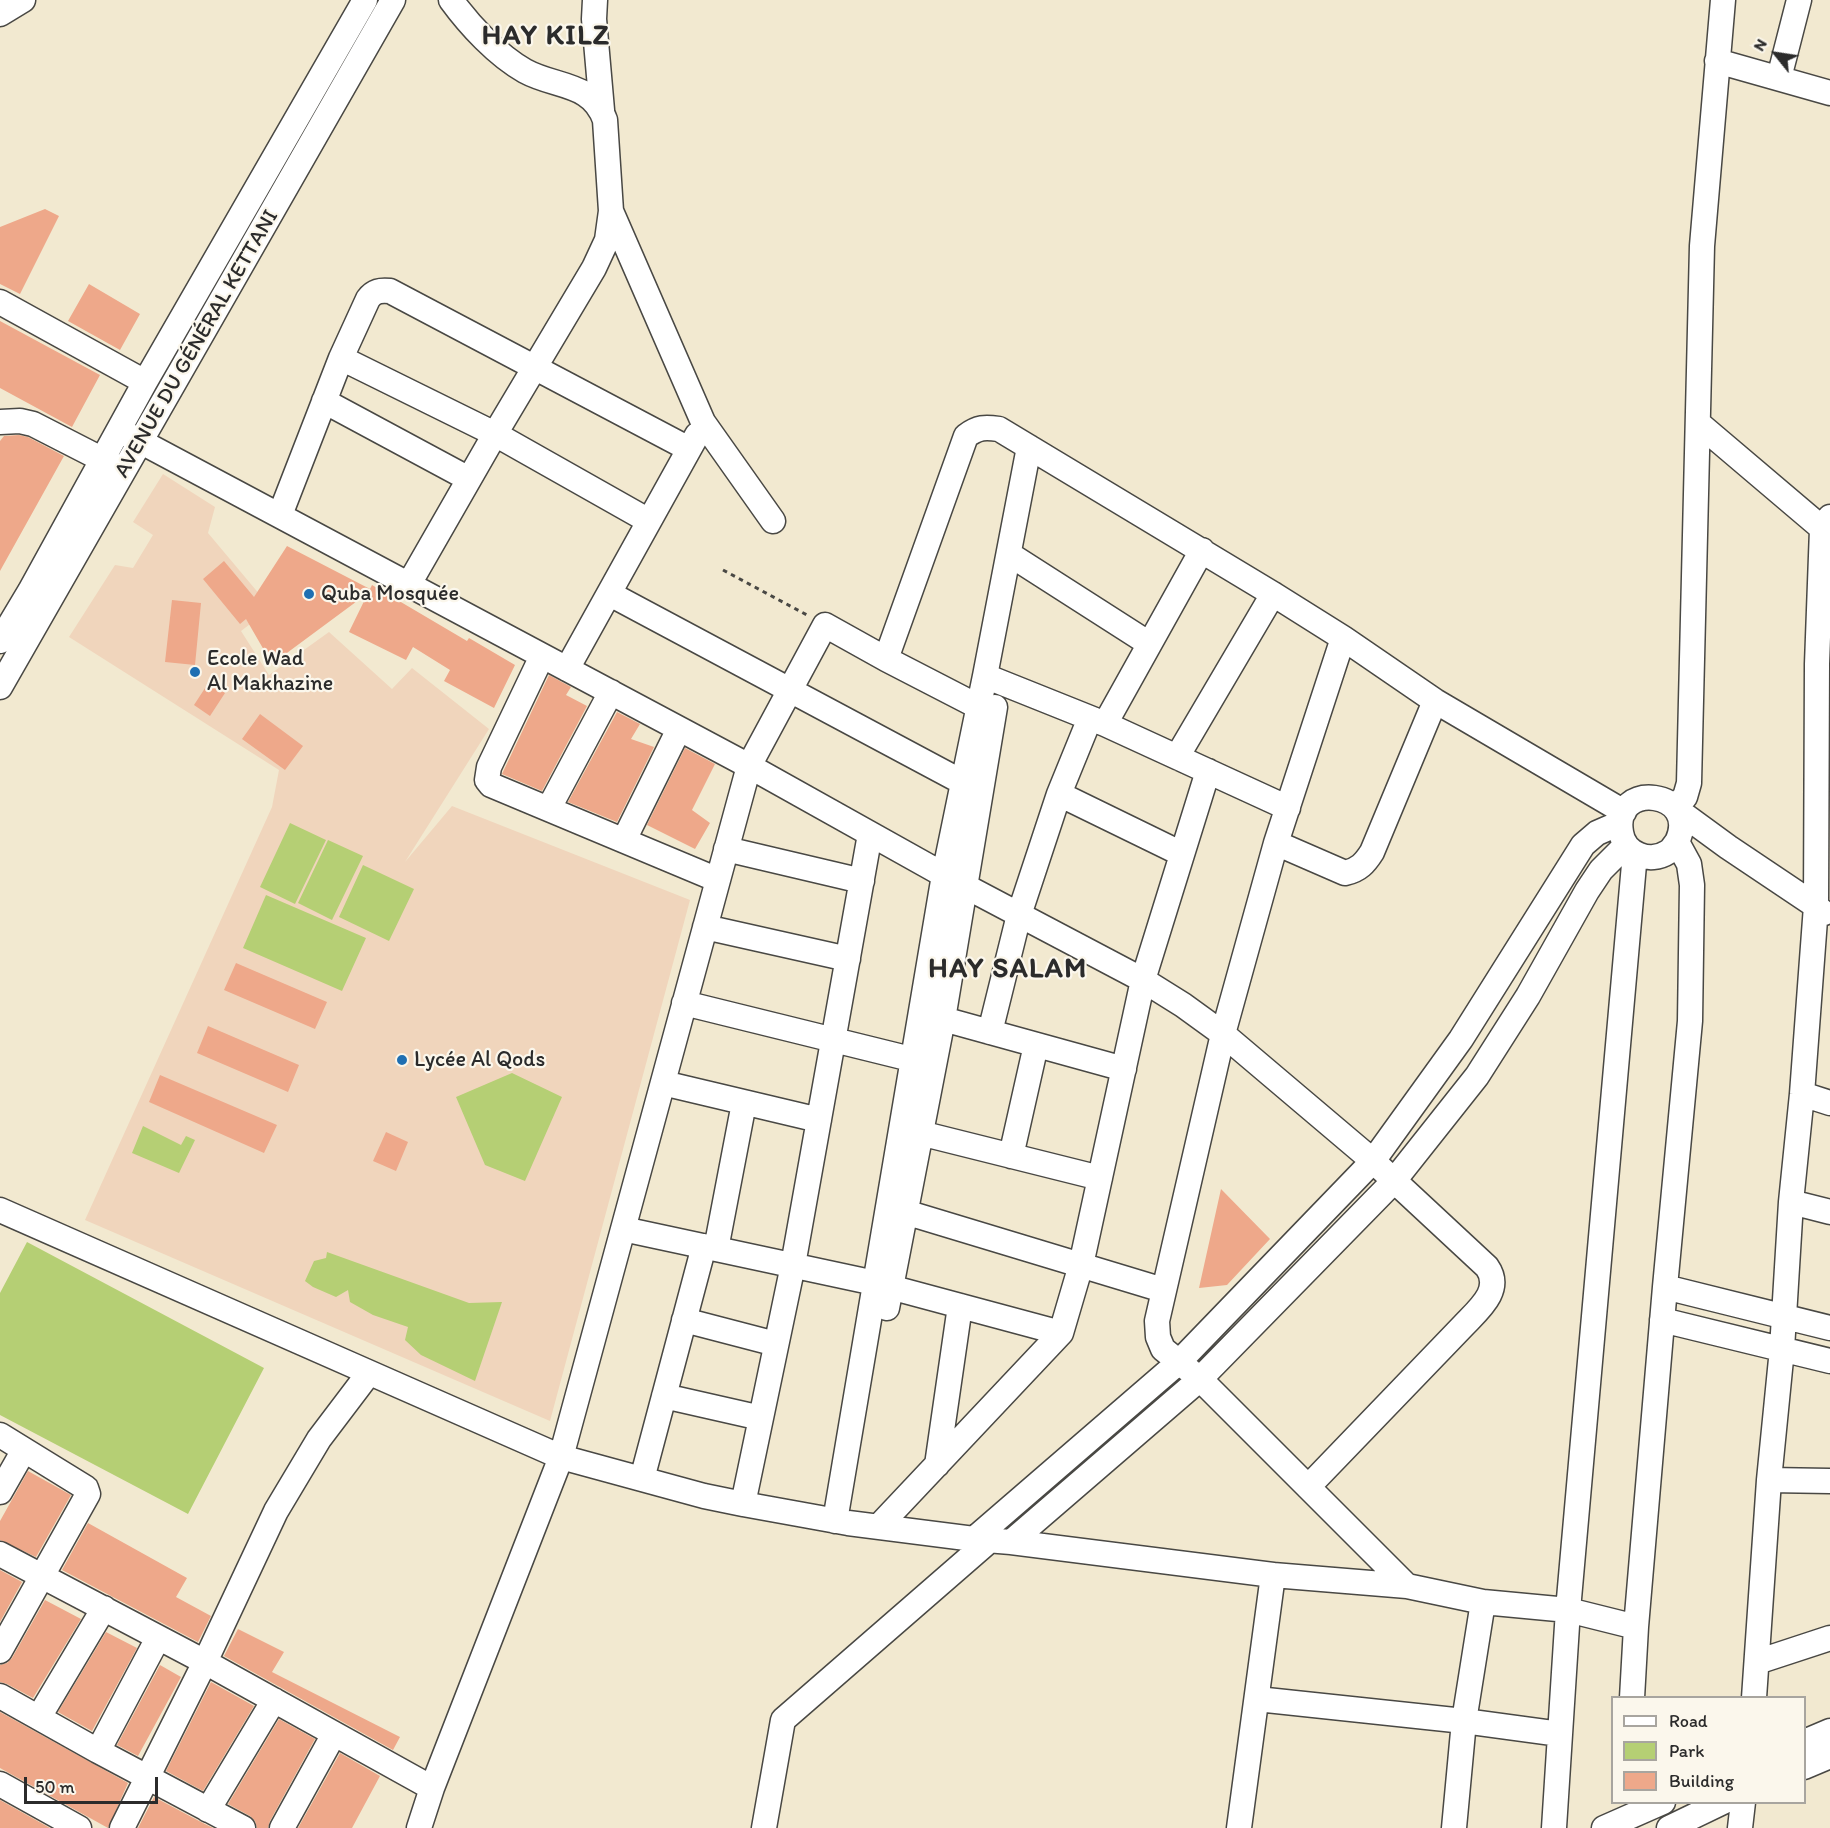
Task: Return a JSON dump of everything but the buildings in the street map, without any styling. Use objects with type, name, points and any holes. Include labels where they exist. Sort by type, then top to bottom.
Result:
[{"type":"street","points":[[0,14],[23,0]]},
{"type":"street","name":"AVENUE DU GÉNÉRAL KETTANI","points":[[0,641],[145,382],[365,0]]},
{"type":"street","name":"AVENUE DU GÉNÉRAL KETTANI","points":[[0,687],[393,0]]},
{"type":"street","points":[[451,0],[486,40],[512,62],[539,78],[584,92],[602,110]]},
{"type":"street","points":[[409,584],[594,268],[607,240],[611,211],[606,131],[594,19],[595,0]]},
{"type":"street","points":[[1675,808],[1685,797],[1689,783],[1702,246],[1722,0]]},
{"type":"street","points":[[1779,78],[1799,0]]},
{"type":"street","points":[[1717,61],[1830,93]]},
{"type":"street","points":[[611,211],[703,422],[772,521]]},
{"type":"street","points":[[280,515],[341,358],[368,299],[380,290],[390,291],[689,449]]},
{"type":"street","points":[[0,302],[145,382]]},
{"type":"street","points":[[341,358],[495,434],[649,521]]},
{"type":"street","points":[[324,401],[469,479]]},
{"type":"street","points":[[0,422],[20,421],[33,424],[125,471]]},
{"type":"street","points":[[567,669],[703,422]]},
{"type":"street","points":[[1698,423],[1828,527],[1824,669],[1823,913],[1791,1202],[1782,1349],[1769,1480],[1754,1696]]},
{"type":"street","points":[[886,660],[966,435],[974,429],[984,427],[999,429],[1202,550],[1343,638],[1626,833],[1646,857],[1658,857],[1669,852],[1678,841],[1681,829],[1675,808]]},
{"type":"street","points":[[118,430],[749,766],[954,880],[1143,980],[1183,1005],[1222,1034],[1373,1161],[1487,1267],[1493,1277],[1492,1289],[1479,1309],[1308,1487]]},
{"type":"street","points":[[841,1522],[954,880],[1036,452]]},
{"type":"street","points":[[990,1032],[1019,915],[1059,794],[1097,721],[1148,643],[1202,550]]},
{"type":"street","points":[[1015,558],[1148,643]]},
{"type":"street","points":[[610,594],[962,782]]},
{"type":"street","points":[[1177,757],[1273,594]]},
{"type":"street","points":[[419,1828],[432,1788],[561,1457],[749,766],[825,625],[886,660],[979,707]]},
{"type":"street","points":[[1343,638],[1276,843],[1222,1034],[1163,1290],[1157,1320],[1158,1337],[1163,1349],[1200,1379],[1407,1586]]},
{"type":"street","points":[[543,656],[489,767],[488,780],[491,785],[718,880]]},
{"type":"street","points":[[883,1285],[905,1212],[920,1133],[923,1063],[943,1019],[962,782],[979,707],[992,679]]},
{"type":"street","points":[[992,679],[1097,721],[1288,808]]},
{"type":"street","points":[[549,808],[611,692]]},
{"type":"street","points":[[1276,843],[1345,873],[1356,871],[1372,852],[1435,701]]},
{"type":"street","points":[[624,840],[679,729]]},
{"type":"street","points":[[879,1526],[1061,1333],[1081,1265],[1143,980],[1208,771]]},
{"type":"street","points":[[1059,794],[1182,854]]},
{"type":"street","points":[[1554,1828],[1626,833],[1631,803],[1642,797],[1653,796],[1665,799],[1728,848],[1823,913]]},
{"type":"street","points":[[764,1828],[783,1720],[992,1540],[1179,1362],[1373,1161],[1461,1039],[1583,845],[1597,833],[1626,833]]},
{"type":"street","points":[[992,1540],[1200,1379],[1393,1182],[1477,1076],[1528,996],[1587,891],[1626,833]]},
{"type":"street","points":[[743,1504],[793,1265],[870,834]]},
{"type":"street","points":[[1678,841],[1728,848]]},
{"type":"street","points":[[1632,1696],[1662,1320],[1690,1021],[1692,885],[1689,864],[1678,841]]},
{"type":"street","points":[[726,849],[862,881]]},
{"type":"street","points":[[705,927],[848,959]]},
{"type":"street","points":[[684,1003],[923,1063]]},
{"type":"street","points":[[943,1019],[1124,1069]]},
{"type":"street","points":[[1011,1156],[1036,1045]]},
{"type":"street","points":[[663,1083],[819,1120]]},
{"type":"street","points":[[1802,1094],[1830,1103]]},
{"type":"street","points":[[642,1479],[684,1320],[710,1247],[744,1102]]},
{"type":"street","points":[[920,1133],[1100,1178]]},
{"type":"street","points":[[1791,1202],[1830,1212]]},
{"type":"street","points":[[0,1210],[561,1457],[642,1479],[743,1504],[841,1522],[1273,1575],[1407,1586],[1483,1602],[1568,1610],[1636,1627]]},
{"type":"street","points":[[905,1212],[1163,1290]]},
{"type":"street","points":[[623,1229],[883,1285],[1061,1333]]},
{"type":"street","points":[[1665,1287],[1830,1328]]},
{"type":"street","points":[[937,1465],[960,1306]]},
{"type":"street","points":[[684,1320],[776,1344]]},
{"type":"street","points":[[1662,1320],[1830,1361]]},
{"type":"street","points":[[122,1828],[205,1662],[262,1539],[300,1468],[369,1373]]},
{"type":"street","points":[[664,1396],[761,1418]]},
{"type":"street","points":[[0,1435],[86,1488],[88,1494],[0,1651]]},
{"type":"street","points":[[0,1492],[24,1450]]},
{"type":"street","points":[[1769,1480],[1830,1481]]},
{"type":"street","points":[[0,1554],[205,1662],[432,1788]]},
{"type":"street","points":[[1239,1828],[1273,1575]]},
{"type":"street","points":[[1455,1828],[1464,1721],[1483,1602]]},
{"type":"street","points":[[39,1717],[104,1608]]},
{"type":"street","points":[[98,1751],[158,1638]]},
{"type":"street","points":[[1757,1662],[1830,1638]]},
{"type":"street","points":[[0,1695],[98,1751],[243,1828]]},
{"type":"street","points":[[1257,1699],[1464,1721],[1560,1734]]},
{"type":"street","points":[[208,1810],[274,1700]]},
{"type":"street","points":[[1806,1741],[1830,1731]]},
{"type":"street","points":[[282,1828],[334,1734]]},
{"type":"street","points":[[1806,1766],[1830,1756]]},
{"type":"street","points":[[0,1784],[79,1828]]},
{"type":"street","points":[[1621,1819],[1660,1804]]},
{"type":"street","points":[[1669,1828],[1721,1804]]},
{"type":"street","points":[[1740,1828],[1743,1804]]},
{"type":"path","points":[[723,570],[825,625]]},
{"type":"shaded area","name":"Lycée Al Qods","points":[[163,474],[215,507],[208,533],[271,608],[241,631],[269,675],[329,632],[392,689],[412,668],[489,729],[405,862],[452,806],[690,900],[550,1421],[85,1220],[272,807],[279,770],[69,637],[115,565],[133,568],[153,535],[133,522]]},
{"type":"green space","points":[[290,823],[326,840],[295,904],[260,887]]},
{"type":"green space","points":[[328,840],[363,856],[332,920],[298,903]]},
{"type":"green space","points":[[363,865],[414,889],[389,941],[339,917]]},
{"type":"green space","points":[[266,895],[366,938],[342,991],[243,948]]},
{"type":"green space","points":[[512,1073],[562,1097],[525,1181],[485,1165],[456,1097]]},
{"type":"green space","points":[[143,1126],[181,1145],[186,1136],[195,1140],[179,1173],[132,1153]]},
{"type":"green space","points":[[27,1242],[264,1368],[188,1514],[0,1415],[0,1293]]},
{"type":"green space","points":[[327,1252],[469,1303],[502,1302],[475,1381],[421,1355],[405,1340],[408,1327],[373,1315],[350,1302],[348,1290],[336,1297],[305,1281],[314,1261],[326,1258]]},
{"type":"place","name":"Quba Mosquée","points":[[309,594]]},
{"type":"place","name":"Ecole Wad Al Makhazine","points":[[195,672]]},
{"type":"place","name":"Lycée Al Qods","points":[[402,1060]]},
{"type":"district","name":"HAY KILZ","points":[[546,37]]},
{"type":"district","name":"HAY SALAM","points":[[1008,970]]}]
